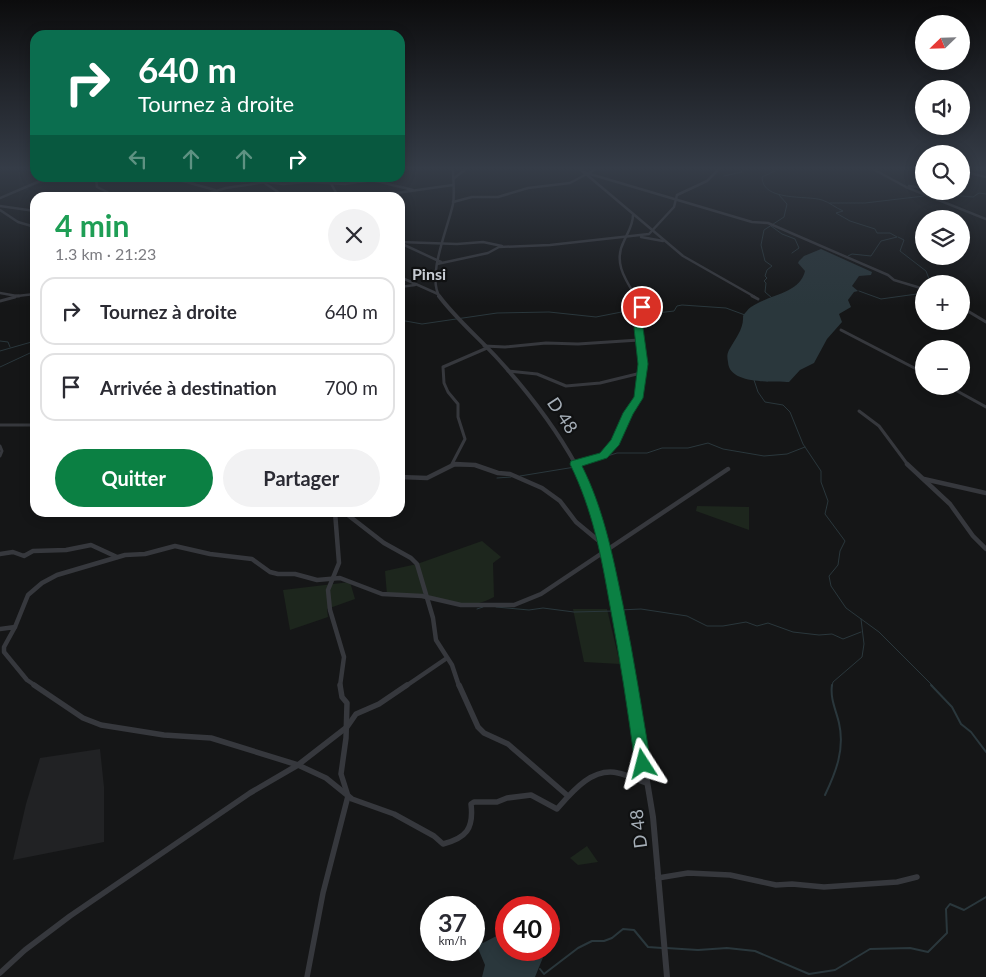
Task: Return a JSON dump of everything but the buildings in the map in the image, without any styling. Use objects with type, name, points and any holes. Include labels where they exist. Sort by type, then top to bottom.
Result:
[{"type":"street","points":[[8,215],[18,222],[30,226]]},
{"type":"street","points":[[438,294],[433,281],[449,215]]},
{"type":"street","points":[[633,215],[682,256],[758,300]]},
{"type":"street","points":[[575,464],[603,456],[616,442],[628,413],[638,398],[643,364],[639,340],[642,307],[618,265],[620,248],[634,225],[633,215]]},
{"type":"street","points":[[405,246],[437,263],[488,252],[495,248],[506,246],[550,245],[649,234],[667,215]]},
{"type":"street","points":[[727,215],[752,222],[768,223],[888,275],[894,280],[915,286]]},
{"type":"street","points":[[636,236],[665,242]]},
{"type":"street","points":[[405,243],[483,242],[506,246]]},
{"type":"street","points":[[405,279],[438,294]]},
{"type":"street","points":[[405,286],[418,285]]},
{"type":"street","points":[[0,293],[17,296]]},
{"type":"street","name":"D 48","points":[[438,294],[452,313],[486,347],[542,410],[575,464],[590,493],[606,548],[647,783],[668,977]]},
{"type":"street","points":[[0,301],[30,295]]},
{"type":"street","points":[[970,312],[986,322]]},
{"type":"street","points":[[840,330],[915,368]]},
{"type":"street","points":[[452,464],[465,439],[458,417],[458,404],[450,397],[443,385],[443,367],[449,363],[486,347],[639,340]]},
{"type":"street","points":[[508,371],[537,374],[566,386],[600,383],[641,373]]},
{"type":"street","points":[[964,395],[986,407]]},
{"type":"street","points":[[859,411],[879,426],[907,464],[950,504],[986,549]]},
{"type":"street","points":[[0,425],[30,425]]},
{"type":"street","points":[[0,446],[2,451],[0,456]]},
{"type":"street","points":[[405,477],[427,478],[452,464],[475,465],[498,473],[510,474],[536,485],[560,501],[576,522],[606,548]]},
{"type":"street","points":[[647,783],[607,772],[591,778],[568,796],[556,809],[531,795],[507,798],[497,802],[471,804],[473,813],[471,826],[458,841],[443,844],[434,836],[394,814],[352,799],[326,778],[298,765],[211,738],[164,735],[101,725],[83,718],[27,680],[4,652],[4,647],[15,628],[28,595],[42,583],[62,573],[117,557],[145,554],[164,548],[184,546],[210,554],[252,559],[270,572],[278,574],[295,574],[317,580],[349,580],[382,594],[426,597],[461,605],[514,605],[542,594],[606,548],[677,504],[681,499],[728,469]]},
{"type":"street","points":[[924,479],[986,493]]},
{"type":"street","points":[[307,977],[323,893],[346,810],[348,796],[341,774],[347,726],[347,703],[342,697],[340,684],[344,657],[330,610],[328,590],[339,563],[335,517]]},
{"type":"street","points":[[352,517],[397,551],[413,559],[417,564],[433,618],[436,640],[447,658],[478,727],[484,733],[508,744],[568,796]]},
{"type":"street","points":[[0,554],[13,552],[24,556],[43,550],[66,550],[91,545],[117,557]]},
{"type":"street","points":[[0,629],[15,628]]},
{"type":"street","points":[[0,972],[24,950],[70,916],[250,793],[298,765],[347,726],[356,714],[379,704],[447,658]]},
{"type":"street","points":[[658,878],[688,873],[730,874],[776,885],[792,884],[824,887],[897,882],[917,877]]},
{"type":"shaded area","points":[[821,249],[872,272],[871,275],[859,276],[852,286],[858,291],[854,292],[848,300],[851,307],[839,314],[842,322],[827,339],[814,363],[800,370],[789,382],[753,380],[736,375],[730,369],[728,354],[741,330],[743,316],[758,303],[797,285],[805,271],[798,263],[799,261],[804,256]]},
{"type":"shaded area","points":[[697,506],[749,507],[749,530],[696,511]]},
{"type":"shaded area","points":[[482,541],[501,557],[493,563],[494,597],[483,602],[466,605],[422,596],[387,595],[385,571],[417,564]]},
{"type":"shaded area","points":[[350,582],[355,599],[327,609],[328,617],[290,630],[283,590]]},
{"type":"shaded area","points":[[573,609],[607,609],[620,664],[584,662]]},
{"type":"shaded area","points":[[100,749],[104,787],[104,842],[13,860],[26,804],[40,758]]},
{"type":"shaded area","points":[[587,846],[598,862],[578,865],[570,858]]},
{"type":"shaded area","points":[[495,937],[495,961],[542,961],[535,977],[482,977],[485,965],[483,961],[485,961],[485,942]]},
{"type":"waterway","points":[[772,298],[765,292],[766,283],[764,281],[767,278],[765,276],[767,270],[772,266],[765,261],[761,245],[764,230],[784,217],[785,215]]},
{"type":"waterway","points":[[839,215],[850,221],[875,229],[877,233],[890,233],[897,237],[881,241],[871,256],[852,254],[848,256]]},
{"type":"waterway","points":[[771,226],[782,234],[795,239],[799,248],[792,253]]},
{"type":"waterway","points":[[898,237],[904,240],[900,251],[926,271],[928,275]]},
{"type":"waterway","points":[[859,291],[881,299],[915,294]]},
{"type":"waterway","points":[[405,321],[422,324],[497,313],[549,312],[596,317],[642,308],[657,313],[674,311],[677,306],[682,305],[726,308],[745,315]]},
{"type":"waterway","points":[[0,341],[8,342],[10,347]]},
{"type":"waterway","points":[[0,351],[30,342]]},
{"type":"waterway","points":[[0,367],[30,353]]},
{"type":"waterway","points":[[754,380],[758,392],[765,402],[783,405],[790,412],[805,447]]},
{"type":"waterway","points":[[579,465],[617,453],[647,453],[662,448],[688,448],[708,443],[723,449],[764,456],[787,454],[805,447]]},
{"type":"waterway","points":[[805,447],[821,471],[821,482],[828,501],[825,514],[845,541],[840,551],[838,565],[829,576],[831,586],[846,608],[879,632],[933,686]]},
{"type":"waterway","points":[[520,476],[575,467]]},
{"type":"waterway","points":[[497,478],[511,477]]},
{"type":"waterway","points":[[477,609],[483,607]]},
{"type":"waterway","points":[[496,607],[529,610],[543,608],[574,612],[615,611]]},
{"type":"waterway","points":[[619,610],[641,609],[687,616],[707,626],[723,626],[746,622],[757,626],[768,623],[793,632],[819,635],[832,634],[843,639],[861,632]]},
{"type":"waterway","points":[[832,686],[833,682],[862,657],[864,644],[861,619]]},
{"type":"waterway","points":[[931,685],[952,707],[961,724],[971,732],[986,752]]},
{"type":"waterway","points":[[825,795],[836,769],[841,742],[832,686]]},
{"type":"waterway","points":[[666,948],[698,950],[727,948],[755,951],[809,974],[835,970],[870,949],[910,948],[928,952],[947,933],[946,909],[950,904],[964,910],[986,897]]},
{"type":"waterway","points":[[540,969],[544,974],[578,948],[592,941],[604,941],[612,938],[623,929],[634,930],[648,947],[662,948]]},
{"type":"district","name":"Pinsi","points":[[429,273]]},
{"type":"route","points":[[642,307],[639,328],[643,364],[638,398],[628,413],[616,442],[603,456],[575,464],[590,493],[604,538],[627,660],[643,764]]}]
